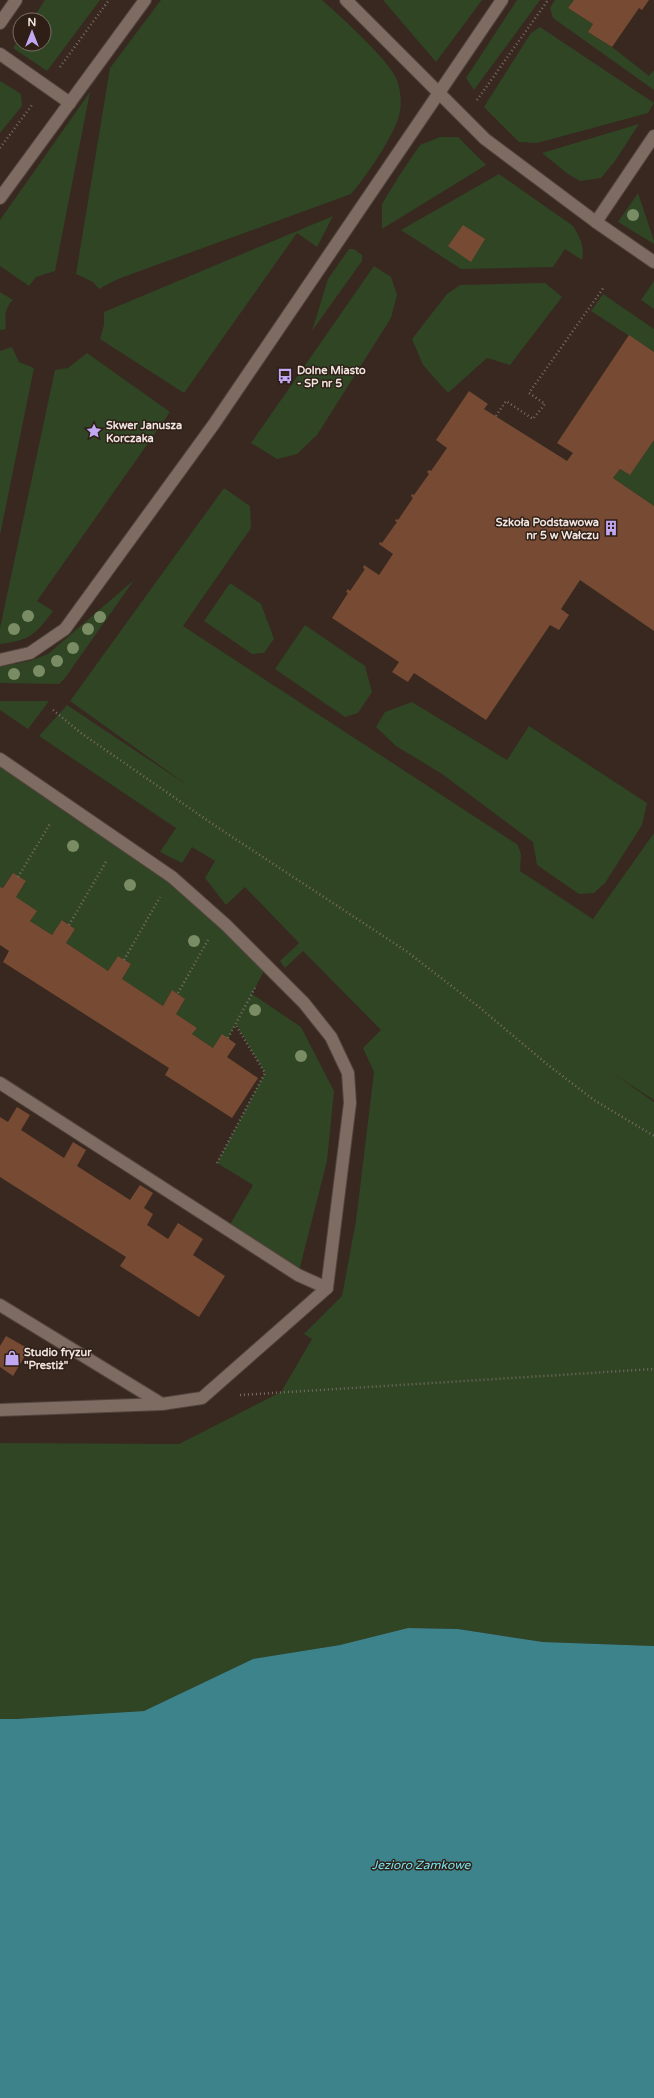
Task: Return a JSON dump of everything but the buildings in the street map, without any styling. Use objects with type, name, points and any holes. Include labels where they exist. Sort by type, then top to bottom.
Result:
[{"type":"street","points":[[0,23],[16,0]]},
{"type":"street","points":[[0,198],[145,0]]},
{"type":"street","points":[[346,0],[485,140],[596,222],[654,262]]},
{"type":"street","points":[[0,660],[30,653],[65,630],[214,424],[502,0]]},
{"type":"street","points":[[0,54],[70,103]]},
{"type":"street","points":[[596,222],[654,136]]},
{"type":"street","points":[[0,759],[172,877],[226,925],[304,1003],[331,1037],[348,1073],[350,1103],[328,1288],[202,1398],[162,1404],[0,1410]]},
{"type":"street","points":[[0,1083],[298,1275],[328,1288]]},
{"type":"street","points":[[0,1305],[162,1404]]},
{"type":"path","points":[[464,118],[548,0]]},
{"type":"path","points":[[496,416],[506,401],[534,420],[545,404],[529,393],[604,287]]},
{"type":"path","points":[[53,710],[80,733],[214,825],[406,952],[479,1007],[548,1065],[594,1100],[654,1136]]},
{"type":"path","points":[[18,877],[63,802]]},
{"type":"path","points":[[69,925],[119,840]]},
{"type":"path","points":[[124,960],[172,877]]},
{"type":"path","points":[[178,994],[198,957]]},
{"type":"path","points":[[228,1038],[252,994]]},
{"type":"path","points":[[217,1163],[265,1073],[236,1024]]},
{"type":"path","points":[[202,1398],[654,1369]]},
{"type":"green space","points":[[45,0],[100,0],[47,71],[19,52],[52,52],[52,12],[37,12]]},
{"type":"green space","points":[[161,0],[322,0],[363,38],[385,62],[397,80],[401,107],[396,125],[391,135],[364,178],[351,194],[118,279],[99,289],[93,282],[76,274],[110,68]]},
{"type":"green space","points":[[383,0],[482,0],[436,62]]},
{"type":"green space","points":[[517,0],[540,0],[474,90],[466,78]]},
{"type":"green space","points":[[555,0],[574,0],[568,8],[593,24],[588,32],[612,47],[649,76],[654,70],[654,90],[553,18],[550,8]]},
{"type":"green space","points":[[540,27],[654,103],[648,113],[537,143],[519,142],[484,107],[531,33]]},
{"type":"green space","points":[[0,81],[21,94],[22,106],[0,133]]},
{"type":"green space","points":[[90,92],[55,271],[36,277],[29,286],[0,266],[0,220]]},
{"type":"green space","points":[[639,124],[615,161],[601,178],[580,181],[568,174],[542,153]]},
{"type":"green space","points":[[440,137],[458,137],[486,165],[382,229],[382,204],[399,176],[420,145]]},
{"type":"green space","points":[[499,174],[573,226],[581,242],[583,251],[582,260],[565,249],[553,267],[461,269],[401,230]]},
{"type":"green space","points":[[638,193],[654,241],[654,244],[618,222]]},
{"type":"green space","points":[[333,216],[317,247],[297,233],[184,393],[100,339],[104,325],[104,312]]},
{"type":"green space","points":[[349,249],[354,249],[362,255],[362,261],[312,331],[328,279]]},
{"type":"green space","points":[[374,266],[391,277],[397,295],[391,318],[317,435],[297,454],[277,459],[251,443]]},
{"type":"green space","points":[[654,281],[654,309],[641,300]]},
{"type":"green space","points":[[545,283],[562,297],[510,365],[487,358],[448,393],[423,365],[412,339],[447,294],[460,285]]},
{"type":"green space","points":[[0,292],[13,300],[8,307],[5,317],[6,329],[0,330]]},
{"type":"green space","points":[[603,294],[654,329],[654,352],[591,311]]},
{"type":"green space","points":[[12,347],[19,362],[34,368],[0,535],[0,351]]},
{"type":"green space","points":[[87,353],[170,412],[37,601],[53,611],[41,626],[31,635],[18,641],[0,644],[0,628],[55,370],[68,368]]},
{"type":"green space","points":[[654,440],[654,506],[613,478],[620,469],[630,475]]},
{"type":"green space","points":[[224,488],[250,506],[251,528],[183,626],[518,845],[521,855],[520,871],[593,919],[654,833],[654,1100],[614,1074],[654,1102],[654,1646],[543,1642],[458,1629],[408,1628],[340,1645],[253,1659],[144,1711],[0,1719],[0,1443],[179,1444],[281,1392],[312,1339],[304,1334],[342,1296],[356,1221],[374,1072],[363,1048],[381,1030],[303,951],[285,968],[280,961],[299,943],[245,887],[226,905],[205,878],[215,861],[192,847],[182,863],[160,852],[176,828],[39,736],[67,705],[190,787],[70,701]]},
{"type":"green space","points":[[134,580],[65,678],[59,684],[0,683],[0,667],[30,661],[48,654]]},
{"type":"green space","points":[[230,583],[261,604],[274,639],[264,653],[252,654],[204,621]]},
{"type":"green space","points":[[305,625],[365,666],[372,692],[358,713],[345,717],[275,669]]},
{"type":"green space","points":[[0,701],[49,701],[28,729],[0,710]]},
{"type":"green space","points":[[412,702],[507,760],[529,726],[647,803],[642,825],[605,883],[594,893],[579,894],[537,865],[533,842],[442,774],[396,746],[376,727],[385,712]]},
{"type":"green space","points":[[0,759],[172,877],[267,965],[252,994],[301,1027],[334,1091],[327,1161],[298,1275],[227,1230],[253,1185],[217,1163],[265,1073],[236,1024],[228,1038],[213,1048],[192,1034],[197,1028],[176,1014],[185,999],[172,990],[163,1006],[122,979],[131,964],[118,956],[108,971],[66,943],[75,929],[63,920],[52,935],[30,921],[36,911],[16,897],[26,882],[13,873],[3,888],[0,887]]},
{"type":"water","name":"Jezioro Zamkowe","points":[[408,1628],[458,1629],[543,1642],[654,1646],[654,2098],[0,2098],[0,1719],[144,1711],[253,1659],[340,1645]]},
{"type":"place","name":"Dolne Miasto - SP nr 5","points":[[285,376]]},
{"type":"place","name":"Skwer Janusza Korczaka","points":[[94,431]]},
{"type":"place","name":"Szkoła Podstawowa nr 5 w Wałczu","points":[[611,528]]},
{"type":"place","name":"Studio fryzur \"Prestiż\"","points":[[12,1358]]}]
